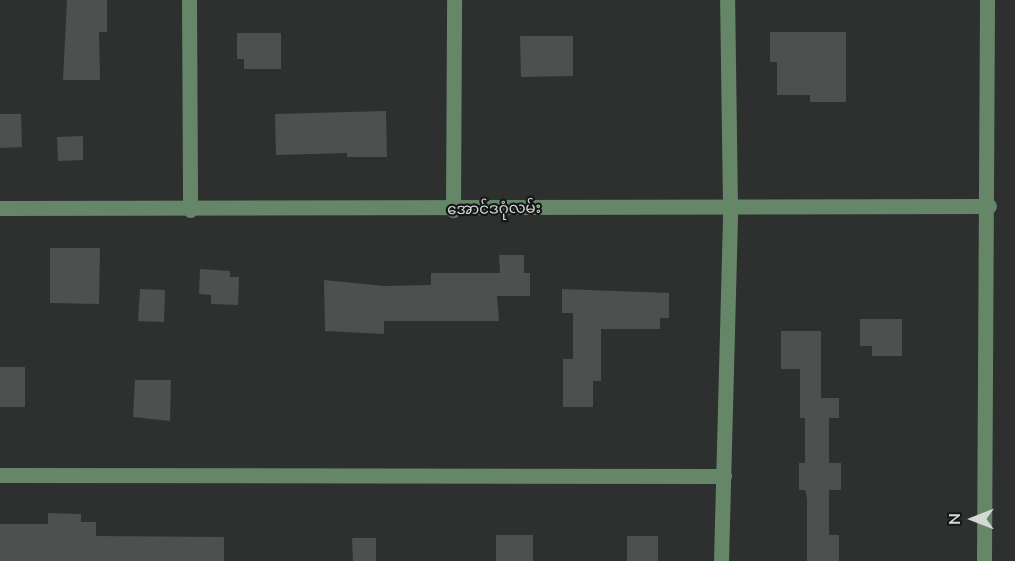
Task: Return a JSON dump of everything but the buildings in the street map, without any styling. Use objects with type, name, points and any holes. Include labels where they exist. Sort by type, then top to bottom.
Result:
[{"type":"street","points":[[189,0],[190,210]]},
{"type":"street","points":[[453,210],[454,0]]},
{"type":"street","points":[[721,561],[730,206],[727,0]]},
{"type":"street","points":[[984,561],[989,206],[987,0]]},
{"type":"street","name":"အောင်ဒဂုံလမ်း","points":[[0,208],[453,210],[730,206],[989,206]]},
{"type":"street","points":[[0,475],[724,476]]}]
